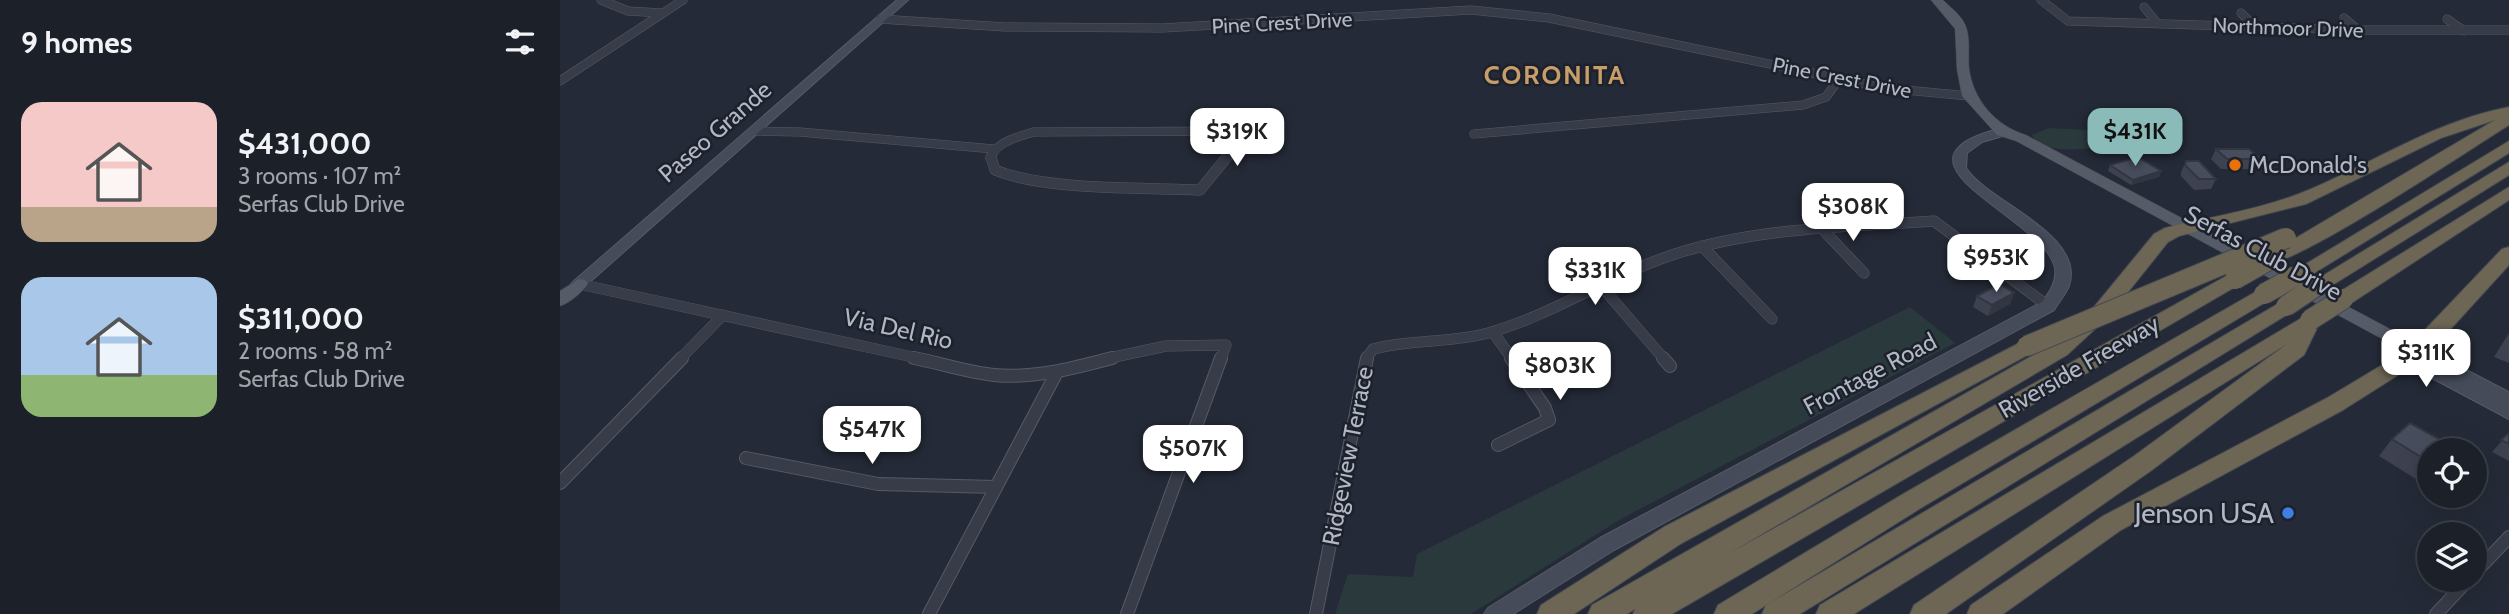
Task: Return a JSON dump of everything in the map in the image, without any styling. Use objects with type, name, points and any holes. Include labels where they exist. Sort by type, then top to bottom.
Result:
[{"type":"highway","points":[[1602,614],[2059,350],[2098,319],[2161,238],[2179,230],[2297,201],[2422,140],[2488,115],[2509,112]]},
{"type":"highway","name":"Riverside Freeway","points":[[1647,614],[2235,279],[2325,232],[2509,118]]},
{"type":"highway","points":[[1728,614],[1912,501],[2509,146]]},
{"type":"highway","points":[[1776,614],[2286,306],[2509,167]]},
{"type":"highway","points":[[1830,614],[2308,322],[2509,192]]},
{"type":"highway","points":[[1551,614],[1674,535],[2027,346],[2286,238],[2325,232]]},
{"type":"highway","points":[[1981,614],[2112,523],[2334,404],[2412,354],[2509,253]]},
{"type":"highway","points":[[1924,614],[2143,463],[2296,350],[2308,322]]},
{"type":"main road","name":"Paseo Grande","points":[[560,300],[903,0]]},
{"type":"main road","points":[[1937,0],[1956,19],[1961,29],[1963,70],[1969,96]]},
{"type":"main road","name":"Serfas Club Drive","points":[[1969,96],[2002,132],[2001,140],[2038,163],[2179,230],[2412,354],[2509,400]]},
{"type":"main road","points":[[2002,132],[1969,142],[1960,150],[1959,162],[1969,180],[2030,223],[2060,258],[2063,289],[2048,306]]},
{"type":"main road","name":"Via Del Rio","points":[[560,280],[579,284]]},
{"type":"main road","name":"Frontage Road","points":[[1495,614],[1607,544],[2048,306]]},
{"type":"main road","name":"Serfas Club Drive","points":[[2412,354],[2509,413]]},
{"type":"street","points":[[601,0],[628,11],[662,13]]},
{"type":"street","points":[[560,81],[683,0]]},
{"type":"street","name":"Northmoor Drive","points":[[2041,0],[2068,21],[2358,30],[2509,30]]},
{"type":"street","points":[[2144,7],[2157,23]]},
{"type":"street","name":"Pine Crest Drive","points":[[880,19],[1005,27],[1199,27],[1493,11],[1549,18],[1905,91],[1969,96]]},
{"type":"street","points":[[2241,13],[2255,27]]},
{"type":"street","points":[[2344,18],[2358,30]]},
{"type":"street","points":[[2447,19],[2464,32]]},
{"type":"street","points":[[1474,134],[1794,106],[1819,102],[1830,96],[1839,79]]},
{"type":"street","points":[[753,131],[800,132],[994,149],[1021,135],[1050,130],[1241,131],[1240,138],[1207,186],[1200,190],[1072,184],[1007,175],[992,165],[990,160],[994,149]]},
{"type":"street","name":"Ridgeview Terrace","points":[[1316,614],[1365,373],[1365,360],[1373,349],[1432,343],[1493,332],[1672,255],[1702,246],[1761,236],[1934,221],[2048,306]]},
{"type":"street","points":[[1823,230],[1839,250],[1864,273]]},
{"type":"street","points":[[1702,246],[1772,319]]},
{"type":"street","name":"Via Del Rio","points":[[579,284],[993,375],[1030,376],[1057,372],[1175,344],[1226,345],[1127,614]]},
{"type":"street","points":[[1602,287],[1670,366]]},
{"type":"street","points":[[560,483],[723,315]]},
{"type":"street","points":[[1493,332],[1545,408],[1549,420],[1498,445]]},
{"type":"street","points":[[929,614],[1057,372]]},
{"type":"street","points":[[746,458],[878,485],[996,487]]},
{"type":"street","points":[[2487,560],[2509,537]]},
{"type":"street","points":[[2436,614],[2457,592]]},
{"type":"shaded area","points":[[2049,128],[2087,130],[2113,143],[2111,147],[2067,149],[2037,142],[2032,135]]},
{"type":"shaded area","points":[[1910,307],[1955,343],[1619,520],[1471,614],[1335,614],[1348,574],[1413,577],[1417,554]]},
{"type":"building","points":[[2216,149],[2249,149],[2261,159],[2227,159]]},
{"type":"building","points":[[2138,157],[2161,171],[2133,180],[2110,165]]},
{"type":"building","points":[[2186,161],[2199,161],[2216,179],[2199,179],[2185,165]]},
{"type":"building","points":[[1999,284],[2014,293],[1992,305],[1977,296]]},
{"type":"building","points":[[2410,423],[2437,438],[2417,438],[2417,455],[2392,439]]},
{"type":"building","points":[[2509,433],[2509,444],[2501,440]]},
{"type":"place","name":"McDonald's","points":[[2235,165]]},
{"type":"place","name":"Jenson USA","points":[[2288,513]]},
{"type":"district","name":"CORONITA","points":[[1555,75]]}]
